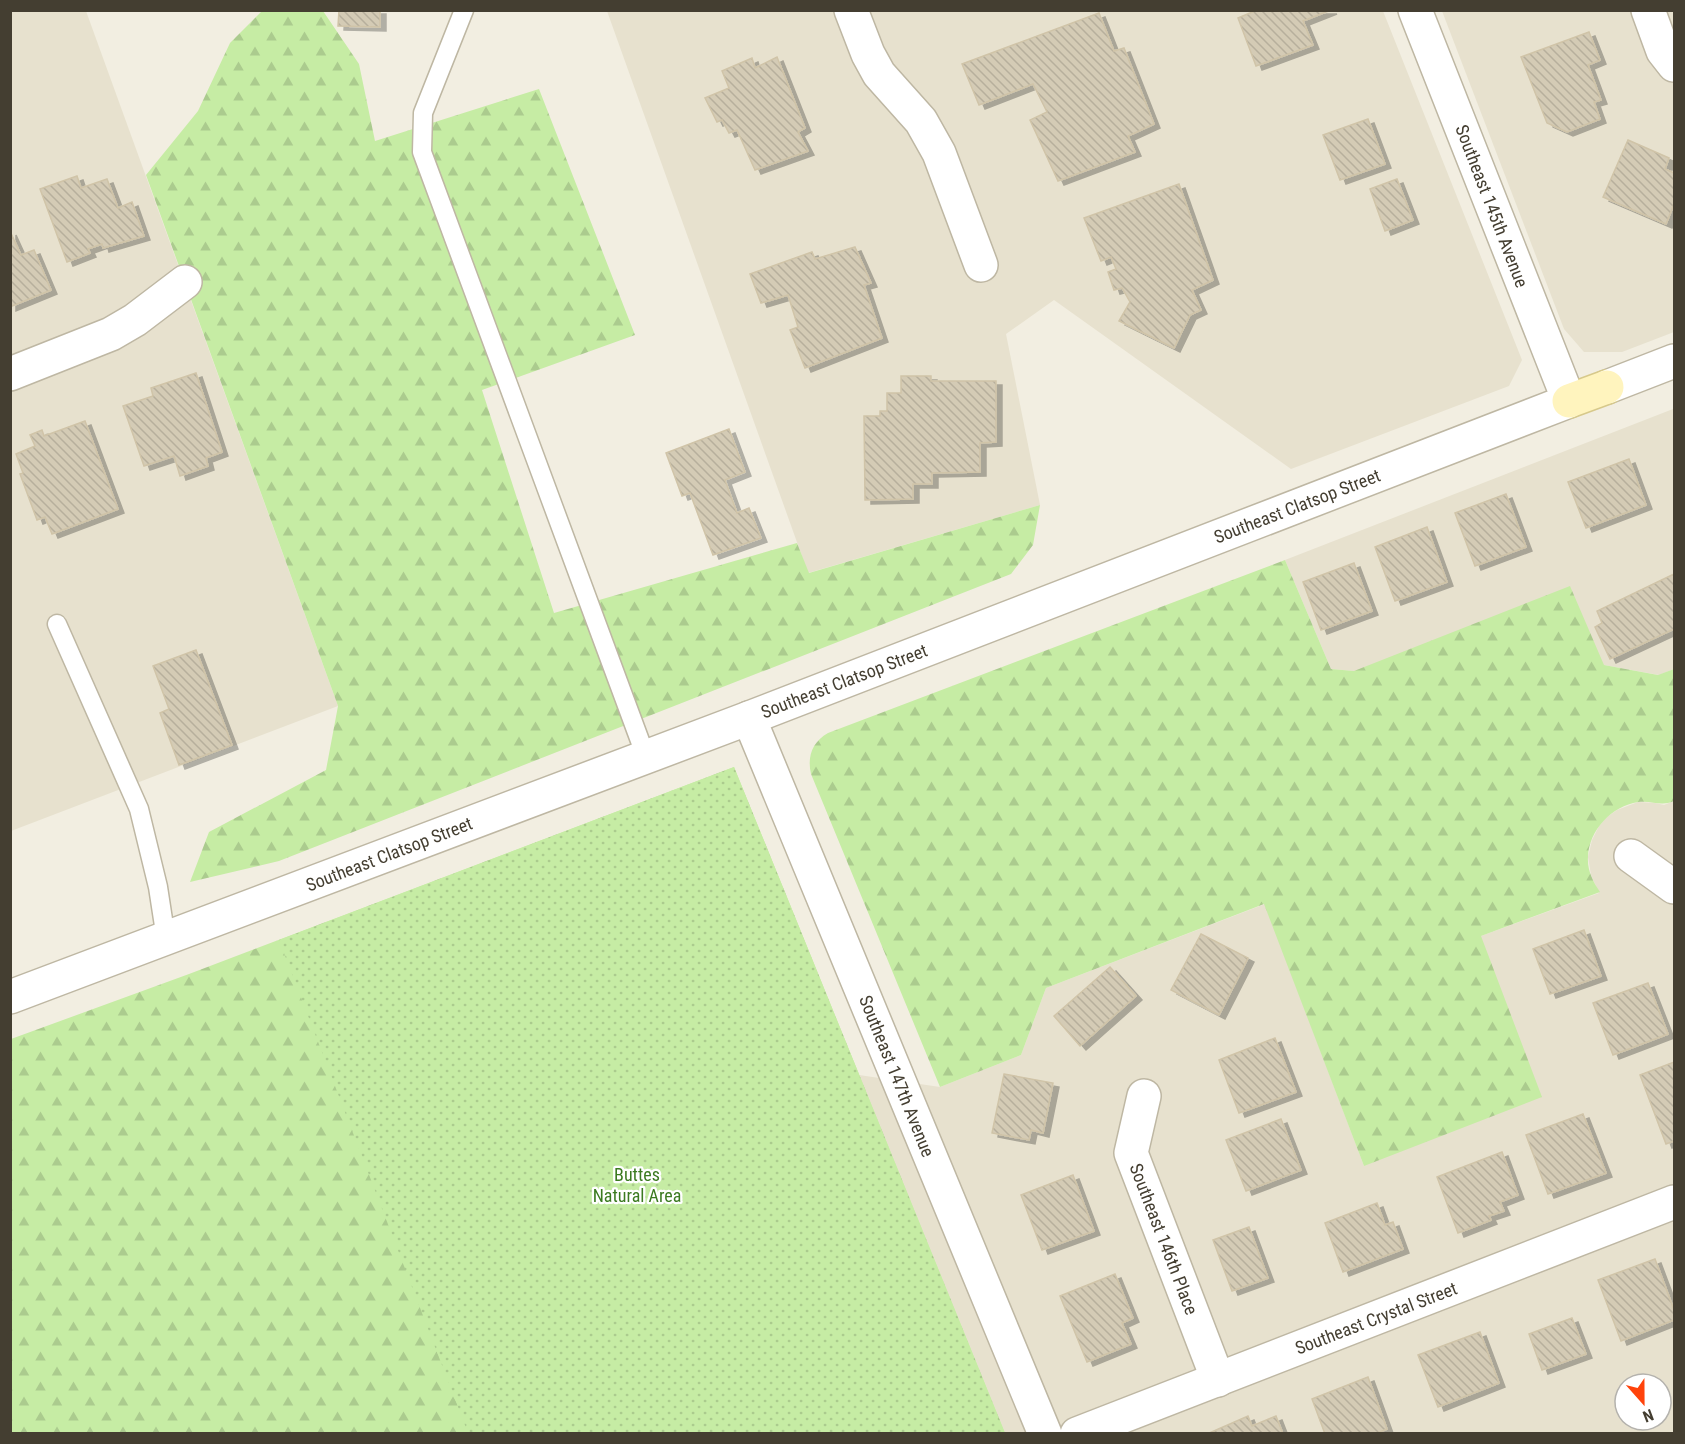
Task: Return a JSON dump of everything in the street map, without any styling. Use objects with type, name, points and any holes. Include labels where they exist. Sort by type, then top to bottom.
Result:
[{"type":"main road","name":"Southeast Clatsop Street","points":[[1569,401],[1607,387]]},
{"type":"street","points":[[851,10],[868,54],[879,74],[921,121],[939,153],[981,265]]},
{"type":"street","name":"Southeast 145th Avenue","points":[[1416,10],[1569,401]]},
{"type":"street","points":[[1648,10],[1663,51],[1674,64]]},
{"type":"street","points":[[10,374],[111,334],[135,320],[185,282]]},
{"type":"street","name":"Southeast Clatsop Street","points":[[1607,387],[1674,361]]},
{"type":"street","name":"Southeast Clatsop Street","points":[[10,997],[749,718],[1569,401]]},
{"type":"street","name":"Southeast 147th Avenue","points":[[749,718],[1045,1434]]},
{"type":"street","points":[[1631,856],[1674,887]]},
{"type":"street","name":"Southeast 146th Place","points":[[1143,1096],[1131,1153],[1218,1380]]},
{"type":"street","name":"Southeast Crystal Street","points":[[1077,1434],[1674,1202]]},
{"type":"lane","points":[[464,10],[423,113],[422,152],[646,757]]},
{"type":"lane","points":[[57,624],[139,809],[158,887],[166,939]]},
{"type":"shaded area","points":[[11,11],[86,11],[338,706],[11,831]]},
{"type":"shaded area","points":[[607,11],[1383,11],[1522,360],[1509,386],[1291,469],[1054,300],[1006,334],[1040,505],[808,573]]},
{"type":"shaded area","points":[[1442,11],[1674,11],[1674,332],[1622,352],[1584,352],[1564,329]]},
{"type":"shaded area","points":[[1673,409],[1674,669],[1659,675],[1604,665],[1354,671],[1331,669],[1285,560]]},
{"type":"shaded area","points":[[1674,801],[1674,1433],[1005,1433],[859,1075],[940,1087],[1021,1055],[1046,988],[1265,904],[1364,1166],[1481,936],[1599,893],[1591,875],[1588,857],[1592,840],[1599,826],[1617,810],[1638,802],[1664,805]]},
{"type":"green space","points":[[262,11],[323,11],[359,64],[375,141],[539,89],[635,335],[482,390],[554,613],[797,543],[809,573],[1040,505],[1033,545],[1011,574],[279,861],[190,882],[209,832],[326,770],[338,706],[146,175],[198,111],[230,43]]},
{"type":"green space","points":[[1285,560],[1331,669],[1354,671],[1570,586],[1604,665],[1658,675],[1674,669],[1674,801],[1628,804],[1611,814],[1597,829],[1589,847],[1588,867],[1600,892],[1481,936],[1542,1097],[1364,1166],[1264,904],[1046,988],[1021,1055],[940,1087],[811,774],[810,756],[815,745],[828,733]]},
{"type":"green space","name":"Buttes Natural Area","points":[[734,767],[1005,1433],[11,1434],[11,1039],[189,974]]},
{"type":"green space","name":"Buttes Natural Area","points":[[734,767],[1005,1433],[468,1433],[279,940]]},
{"type":"building","points":[[339,10],[380,10],[380,27],[338,26]]},
{"type":"building","points":[[1257,10],[1331,10],[1303,21],[1313,45],[1256,66],[1238,18]]},
{"type":"building","points":[[1099,13],[1114,51],[1124,48],[1154,124],[1128,136],[1135,152],[1058,181],[1030,120],[1047,112],[1033,84],[979,105],[962,64]]},
{"type":"building","points":[[1589,32],[1600,60],[1588,65],[1601,100],[1594,102],[1600,119],[1567,132],[1547,123],[1521,57]]},
{"type":"building","points":[[777,57],[805,128],[798,132],[808,151],[755,170],[737,130],[729,133],[722,120],[717,122],[705,98],[729,88],[722,71],[752,58],[755,68]]},
{"type":"building","points":[[1368,119],[1385,164],[1340,180],[1323,135]]},
{"type":"building","points":[[1628,140],[1669,158],[1665,169],[1674,173],[1674,204],[1666,224],[1603,197]]},
{"type":"building","points":[[77,176],[81,188],[107,179],[118,208],[132,202],[144,236],[103,248],[102,244],[88,249],[90,253],[67,262],[40,189]]},
{"type":"building","points":[[1397,179],[1413,220],[1385,231],[1370,189]]},
{"type":"building","points":[[1179,184],[1213,280],[1192,290],[1201,310],[1190,315],[1174,348],[1119,321],[1130,302],[1122,288],[1114,290],[1108,272],[1116,269],[1111,257],[1101,261],[1084,218]]},
{"type":"building","points":[[10,231],[21,255],[34,250],[51,290],[10,307]]},
{"type":"building","points":[[855,247],[871,283],[864,285],[882,338],[805,368],[790,330],[798,327],[788,295],[761,303],[750,274],[812,252],[815,259]]},
{"type":"building","points":[[196,373],[222,452],[206,458],[208,466],[180,476],[174,456],[144,466],[123,406],[153,396],[151,388]]},
{"type":"building","points":[[901,376],[931,376],[931,381],[996,381],[996,442],[980,443],[980,472],[932,473],[932,484],[913,484],[913,499],[865,500],[864,416],[880,416],[880,411],[887,411],[887,393],[901,393]]},
{"type":"building","points":[[85,421],[118,509],[52,534],[45,517],[37,520],[20,474],[23,473],[16,454],[35,446],[30,435],[42,430],[44,436]]},
{"type":"building","points":[[729,429],[745,472],[725,480],[737,513],[749,508],[761,538],[713,555],[690,493],[682,496],[666,453]]},
{"type":"building","points":[[1629,459],[1646,505],[1586,528],[1568,482]]},
{"type":"building","points":[[1506,494],[1526,547],[1475,566],[1455,513]]},
{"type":"building","points":[[1427,527],[1447,582],[1395,601],[1375,547]]},
{"type":"building","points":[[1354,563],[1372,611],[1321,630],[1303,582]]},
{"type":"building","points":[[1674,574],[1674,629],[1610,659],[1595,627],[1602,623],[1597,611]]},
{"type":"building","points":[[196,650],[232,745],[179,765],[160,713],[169,709],[153,666]]},
{"type":"building","points":[[1584,930],[1601,976],[1550,994],[1533,949]]},
{"type":"building","points":[[1201,934],[1248,958],[1219,1015],[1171,990]]},
{"type":"building","points":[[1110,967],[1136,996],[1080,1046],[1054,1016]]},
{"type":"building","points":[[1648,983],[1668,1034],[1613,1055],[1593,1003]]},
{"type":"building","points":[[1275,1038],[1296,1092],[1239,1113],[1219,1060]]},
{"type":"building","points":[[1674,1062],[1674,1141],[1666,1144],[1640,1075]]},
{"type":"building","points":[[1004,1074],[1053,1083],[1043,1133],[1031,1130],[1029,1140],[992,1133]]},
{"type":"building","points":[[1583,1114],[1606,1173],[1548,1194],[1526,1135]]},
{"type":"building","points":[[1281,1119],[1301,1170],[1246,1191],[1226,1140]]},
{"type":"building","points":[[1502,1152],[1518,1195],[1500,1202],[1504,1211],[1489,1216],[1491,1220],[1458,1233],[1437,1177]]},
{"type":"building","points":[[1073,1175],[1094,1231],[1042,1250],[1021,1195]]},
{"type":"building","points":[[1377,1203],[1385,1225],[1393,1222],[1403,1249],[1343,1272],[1325,1223]]},
{"type":"building","points":[[1249,1227],[1268,1278],[1232,1291],[1213,1240]]},
{"type":"building","points":[[1655,1259],[1674,1310],[1674,1320],[1621,1341],[1598,1280]]},
{"type":"building","points":[[1115,1274],[1133,1318],[1122,1323],[1131,1344],[1087,1362],[1060,1296]]},
{"type":"building","points":[[1572,1318],[1586,1354],[1542,1370],[1529,1334]]},
{"type":"building","points":[[1480,1332],[1499,1383],[1438,1407],[1418,1355]]},
{"type":"building","points":[[1368,1377],[1387,1429],[1375,1434],[1325,1434],[1312,1399]]},
{"type":"building","points":[[1248,1416],[1252,1426],[1276,1416],[1283,1434],[1207,1434]]}]
